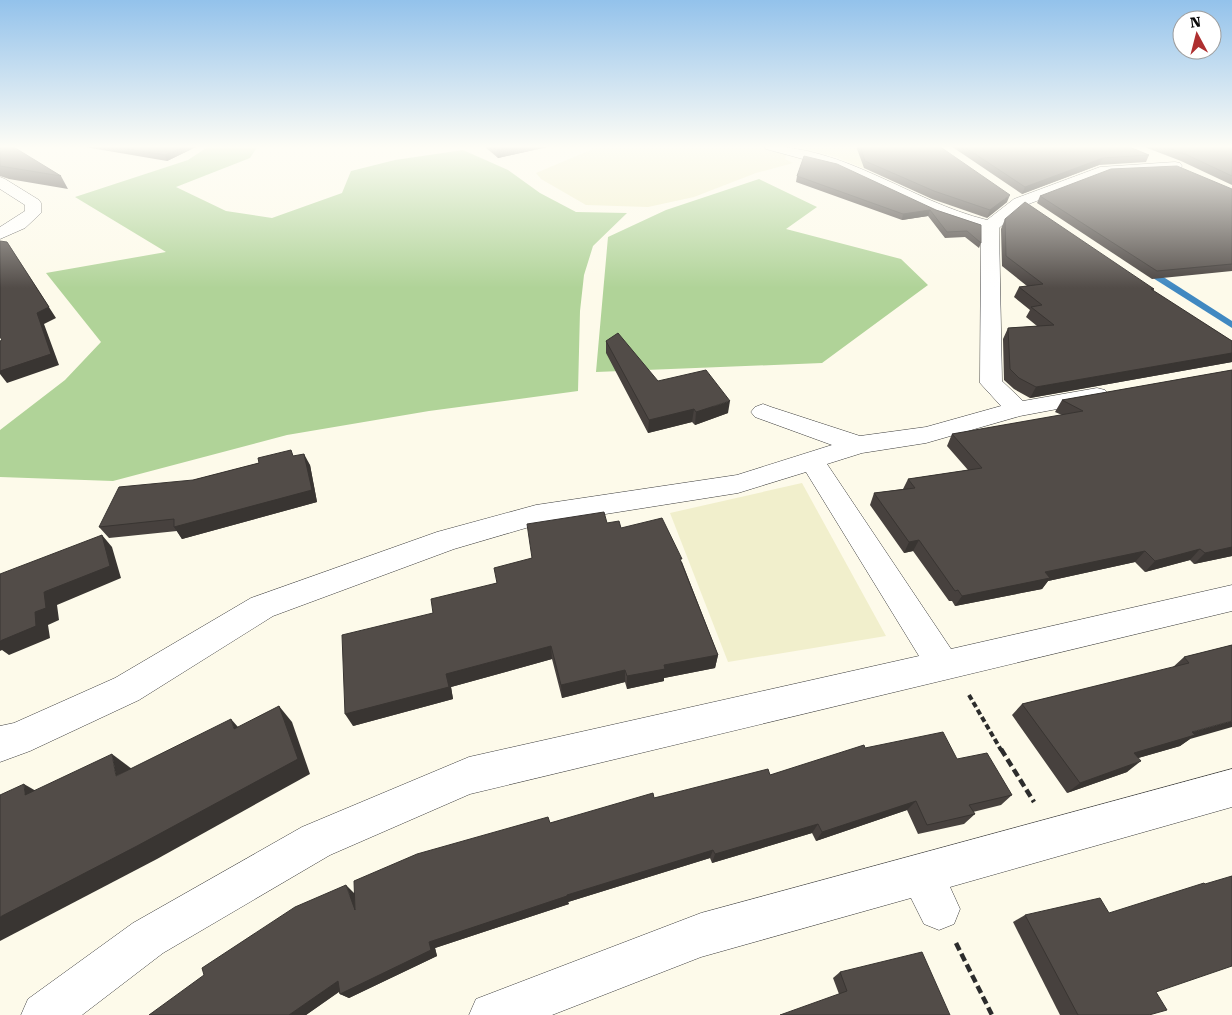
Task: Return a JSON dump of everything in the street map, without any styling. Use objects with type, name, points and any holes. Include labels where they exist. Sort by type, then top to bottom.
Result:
[{"type":"street","points":[[0,234],[33,213],[33,203],[18,193]]},
{"type":"street","points":[[902,193],[932,208],[964,220],[990,226]]},
{"type":"street","points":[[990,226],[1021,202],[1044,193]]},
{"type":"street","points":[[990,226],[991,383],[1018,410]]},
{"type":"street","points":[[0,744],[17,739],[127,689],[262,607],[447,540],[536,515],[738,484],[860,445],[926,435],[1018,410],[1115,392]]},
{"type":"street","points":[[763,412],[860,445]]},
{"type":"street","points":[[812,460],[943,665]]},
{"type":"street","points":[[44,1015],[148,938],[316,841],[469,776],[1232,598]]},
{"type":"street","points":[[492,1015],[701,936],[930,892],[1232,788]]},
{"type":"path","points":[[980,716],[1030,796]]},
{"type":"path","points":[[930,892],[992,1015]]},
{"type":"shaded area","points":[[566,193],[703,193],[648,207],[586,205]]},
{"type":"shaded area","points":[[802,483],[886,636],[728,662],[670,513]]},
{"type":"green space","points":[[86,193],[189,193],[226,211],[272,218],[341,193],[541,193],[576,212],[627,213],[593,246],[584,275],[580,311],[578,391],[429,411],[287,435],[113,481],[0,477],[0,430],[65,380],[101,342],[46,273],[166,252],[75,197]]},
{"type":"green space","points":[[716,193],[789,193],[817,207],[786,229],[901,259],[928,285],[822,363],[596,372],[608,237],[666,210]]},
{"type":"building","points":[[845,193],[900,193],[936,210],[981,225],[981,243],[967,231],[947,232],[930,210],[903,214]]},
{"type":"building","points":[[941,193],[1008,193],[1010,195],[990,210]]},
{"type":"building","points":[[1047,193],[1232,193],[1232,264],[1157,271],[1040,196]]},
{"type":"building","points":[[1025,202],[1154,289],[1151,289],[1232,341],[1232,353],[1036,387],[1019,378],[1010,369],[1008,328],[1054,325],[1031,307],[1042,305],[1019,287],[1043,284],[1006,256],[1005,219]]},
{"type":"building","points":[[0,241],[7,242],[49,307],[37,313],[51,354],[0,371],[0,341],[2,340],[0,337]]},
{"type":"building","points":[[618,333],[658,381],[706,370],[730,401],[696,412],[694,409],[649,420],[606,341]]},
{"type":"building","points":[[1232,370],[1232,547],[1205,553],[1200,549],[1155,561],[1145,551],[1045,572],[1050,578],[962,596],[958,590],[955,591],[919,540],[909,542],[874,493],[915,488],[908,479],[982,468],[952,434],[1083,411],[1062,400]]},
{"type":"building","points":[[291,450],[293,456],[304,454],[312,490],[174,527],[174,519],[99,527],[119,487],[193,480],[259,463],[258,458]]},
{"type":"building","points":[[604,512],[607,523],[619,521],[621,528],[662,518],[682,559],[680,559],[718,655],[664,665],[665,669],[627,676],[625,670],[561,685],[551,646],[446,674],[449,687],[345,714],[342,635],[433,613],[431,599],[497,583],[494,568],[532,558],[527,524]]},
{"type":"building","points":[[102,535],[110,566],[44,592],[46,608],[35,612],[36,626],[0,641],[0,574]]},
{"type":"building","points":[[1232,645],[1232,721],[1192,732],[1195,735],[1134,753],[1141,761],[1080,783],[1022,704],[1189,663],[1184,657]]},
{"type":"building","points":[[279,706],[298,759],[0,917],[0,795],[24,784],[25,795],[112,754],[116,776],[231,719],[234,729]]},
{"type":"building","points":[[943,732],[957,759],[987,753],[1012,795],[969,805],[975,814],[927,825],[916,801],[822,832],[818,824],[715,854],[713,850],[567,895],[429,942],[431,950],[340,994],[338,981],[289,1015],[149,1015],[204,975],[202,968],[295,907],[346,885],[355,910],[354,881],[417,854],[548,817],[550,823],[653,793],[654,798],[768,769],[770,775],[864,745],[865,748]]},
{"type":"building","points":[[1232,876],[1232,966],[1156,992],[1167,1010],[1149,1015],[1078,1015],[1025,915],[1100,898],[1109,913]]},
{"type":"building","points":[[922,952],[950,1015],[780,1015],[847,991],[840,972]]},
{"type":"waterway","points":[[1148,271],[1232,325]]}]
